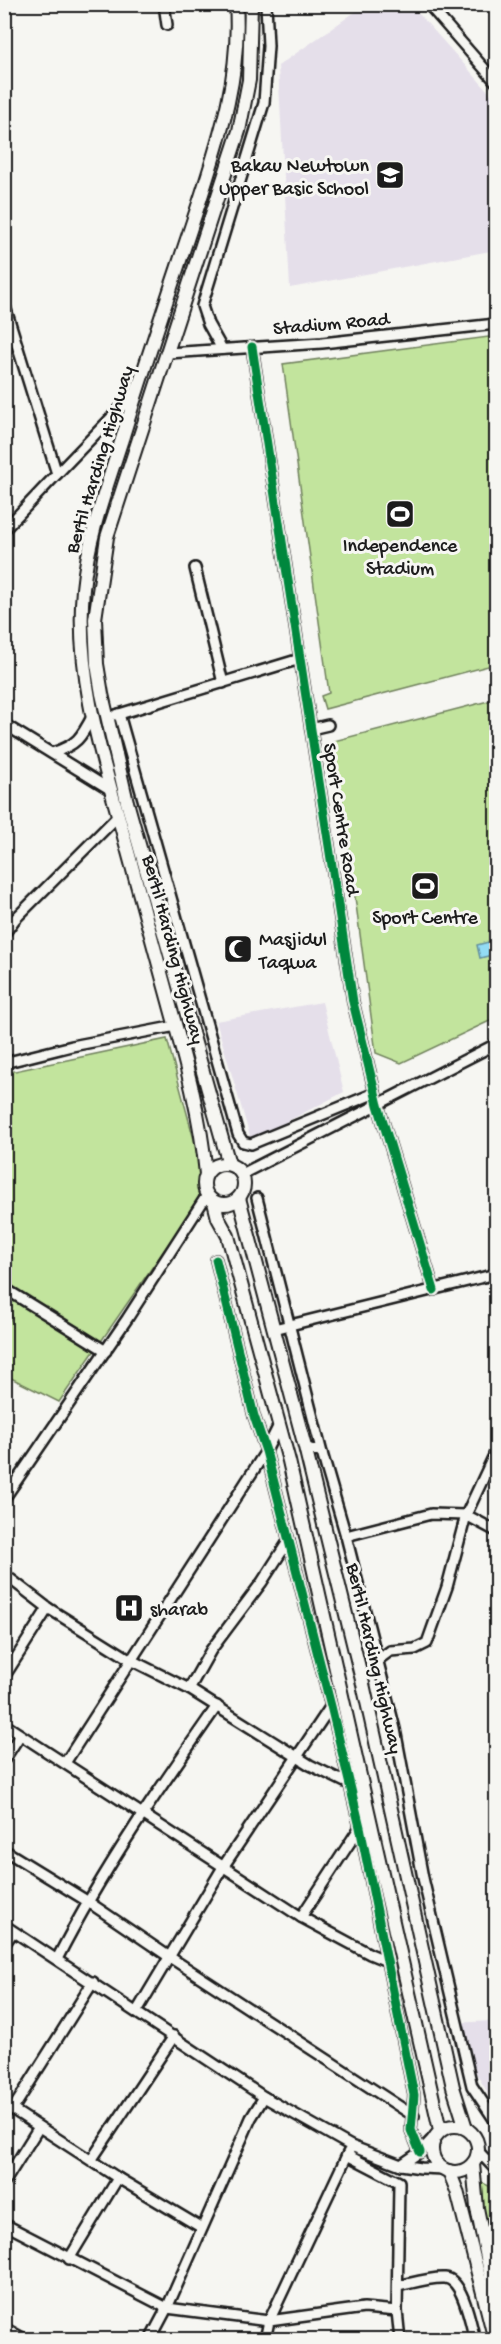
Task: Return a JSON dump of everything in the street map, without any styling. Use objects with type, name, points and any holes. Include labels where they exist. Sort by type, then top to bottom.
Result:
[{"type":"main road","name":"Bertil Harding Highway","points":[[206,1174],[199,1114],[111,790],[82,664],[81,635],[83,588],[93,532],[223,127],[234,77],[237,46],[236,4]]},
{"type":"main road","name":"Bertil Harding Highway","points":[[229,1164],[127,802],[97,664],[95,619],[100,571],[114,513],[239,131],[250,71],[251,4]]},
{"type":"main road","points":[[210,1198],[230,1204],[239,1198],[244,1184],[242,1174],[229,1164],[214,1166],[206,1174],[204,1184],[218,1218],[228,1236],[279,1425],[439,2133]]},
{"type":"main road","name":"Bertil Harding Highway","points":[[239,1198],[305,1447],[386,1785],[453,2086],[466,2128]]},
{"type":"main road","points":[[495,2340],[457,2191],[446,2170],[434,2160],[432,2153],[432,2147],[439,2133],[453,2126],[466,2128],[476,2138],[478,2151],[473,2164],[477,2208],[496,2302]]},
{"type":"main road","points":[[446,2170],[462,2171],[473,2164]]},
{"type":"street","points":[[164,4],[167,25]]},
{"type":"street","points":[[222,349],[208,324],[202,306],[264,103],[268,56],[266,4]]},
{"type":"street","points":[[428,4],[496,82]]},
{"type":"street","points":[[4,303],[57,474]]},
{"type":"street","name":"Stadium Road","points":[[168,353],[322,343],[496,324]]},
{"type":"street","name":"Sport Centre Road","points":[[252,347],[353,1002],[378,1105],[434,1290]]},
{"type":"street","points":[[4,530],[137,391]]},
{"type":"street","points":[[195,568],[223,683]]},
{"type":"street","points":[[107,717],[300,659]]},
{"type":"street","points":[[119,714],[235,1123],[243,1142],[251,1144],[375,1093]]},
{"type":"street","points":[[52,753],[69,748],[77,742],[93,715]]},
{"type":"street","points":[[4,724],[111,790]]},
{"type":"street","points":[[311,729],[328,725]]},
{"type":"street","points":[[4,934],[15,919],[118,816]]},
{"type":"street","points":[[4,1063],[72,1046],[176,1026]]},
{"type":"street","points":[[242,1174],[496,1044]]},
{"type":"street","points":[[4,1499],[210,1198]]},
{"type":"street","points":[[257,1198],[321,1454],[346,1536],[378,1660],[423,1878],[472,2086],[496,2122]]},
{"type":"street","points":[[216,1260],[254,1416],[266,1450],[332,1706],[360,1827],[414,2095],[411,2130],[420,2152]]},
{"type":"street","points":[[274,1329],[496,1274]]},
{"type":"street","points":[[4,1288],[106,1351]]},
{"type":"street","points":[[65,1763],[266,1450],[279,1425]]},
{"type":"street","points":[[305,1447],[321,1454]]},
{"type":"street","points":[[378,1660],[390,1651],[415,1649],[427,1643],[447,1587],[466,1515],[496,1450]]},
{"type":"street","points":[[346,1536],[431,1514],[466,1515],[496,1531]]},
{"type":"street","points":[[189,1689],[211,1650],[289,1540]]},
{"type":"street","points":[[4,1575],[48,1608],[131,1660],[189,1689],[298,1757],[349,1784]]},
{"type":"street","points":[[4,1677],[48,1608]]},
{"type":"street","points":[[57,1959],[87,1901],[142,1813],[217,1706]]},
{"type":"street","points":[[137,2011],[223,1867],[332,1706]]},
{"type":"street","points":[[4,1724],[301,1917],[387,1961]]},
{"type":"street","points":[[4,1760],[20,1735]]},
{"type":"street","points":[[301,1917],[360,1827]]},
{"type":"street","points":[[4,1850],[87,1901],[414,2116]]},
{"type":"street","points":[[4,1925],[264,2097],[399,2182],[397,2311],[400,2340]]},
{"type":"street","points":[[4,1945],[14,1932]]},
{"type":"street","points":[[93,1982],[9,2106],[118,2178],[202,2228]]},
{"type":"street","points":[[92,2159],[174,2036]]},
{"type":"street","points":[[150,2340],[251,2118],[264,2097]]},
{"type":"street","points":[[4,2183],[39,2127]]},
{"type":"street","points":[[401,2165],[420,2152],[439,2133]]},
{"type":"street","points":[[349,2151],[421,2169],[446,2170]]},
{"type":"street","points":[[265,2340],[269,2321],[349,2151]]},
{"type":"street","points":[[478,2151],[496,2170]]},
{"type":"street","points":[[69,2259],[118,2178]]},
{"type":"street","points":[[4,2224],[166,2308],[269,2321],[363,2308],[397,2311]]},
{"type":"street","points":[[398,2286],[447,2278],[456,2283],[462,2294],[475,2340]]},
{"type":"street","points":[[4,2328],[26,2340]]},
{"type":"shaded area","name":"Bakau Newtown Upper Basic School","points":[[365,5],[411,5],[496,100],[496,250],[290,288],[278,66]]},
{"type":"shaded area","points":[[322,1002],[344,1092],[251,1140],[216,1021]]},
{"type":"shaded area","points":[[496,2021],[496,2108],[448,2023]]},
{"type":"green space","name":"Independence Stadium","points":[[496,336],[496,664],[325,709],[321,696],[329,693],[283,364]]},
{"type":"green space","name":"Sport Centre","points":[[496,699],[496,1018],[401,1063],[376,1053],[334,741]]},
{"type":"green space","points":[[167,1039],[207,1188],[59,1402],[5,1375],[5,1329],[12,1316],[5,1303],[5,1073]]},
{"type":"green space","points":[[480,2182],[496,2189],[496,2294],[473,2186]]},
{"type":"water","points":[[496,940],[496,954],[480,958],[477,945]]},
{"type":"cycle path","points":[[252,347],[353,1002],[378,1105],[434,1290]]},
{"type":"cycle path","points":[[216,1260],[360,1827],[414,2095],[411,2130],[420,2152]]},
{"type":"place","name":"Bakau Newtown Upper Basic School","points":[[390,175]]},
{"type":"place","name":"Independence Stadium","points":[[400,514]]},
{"type":"place","name":"Sport Centre","points":[[425,886]]},
{"type":"place","name":"Masjidul Taqwa","points":[[238,949]]},
{"type":"place","name":"sharab","points":[[129,1608]]}]
